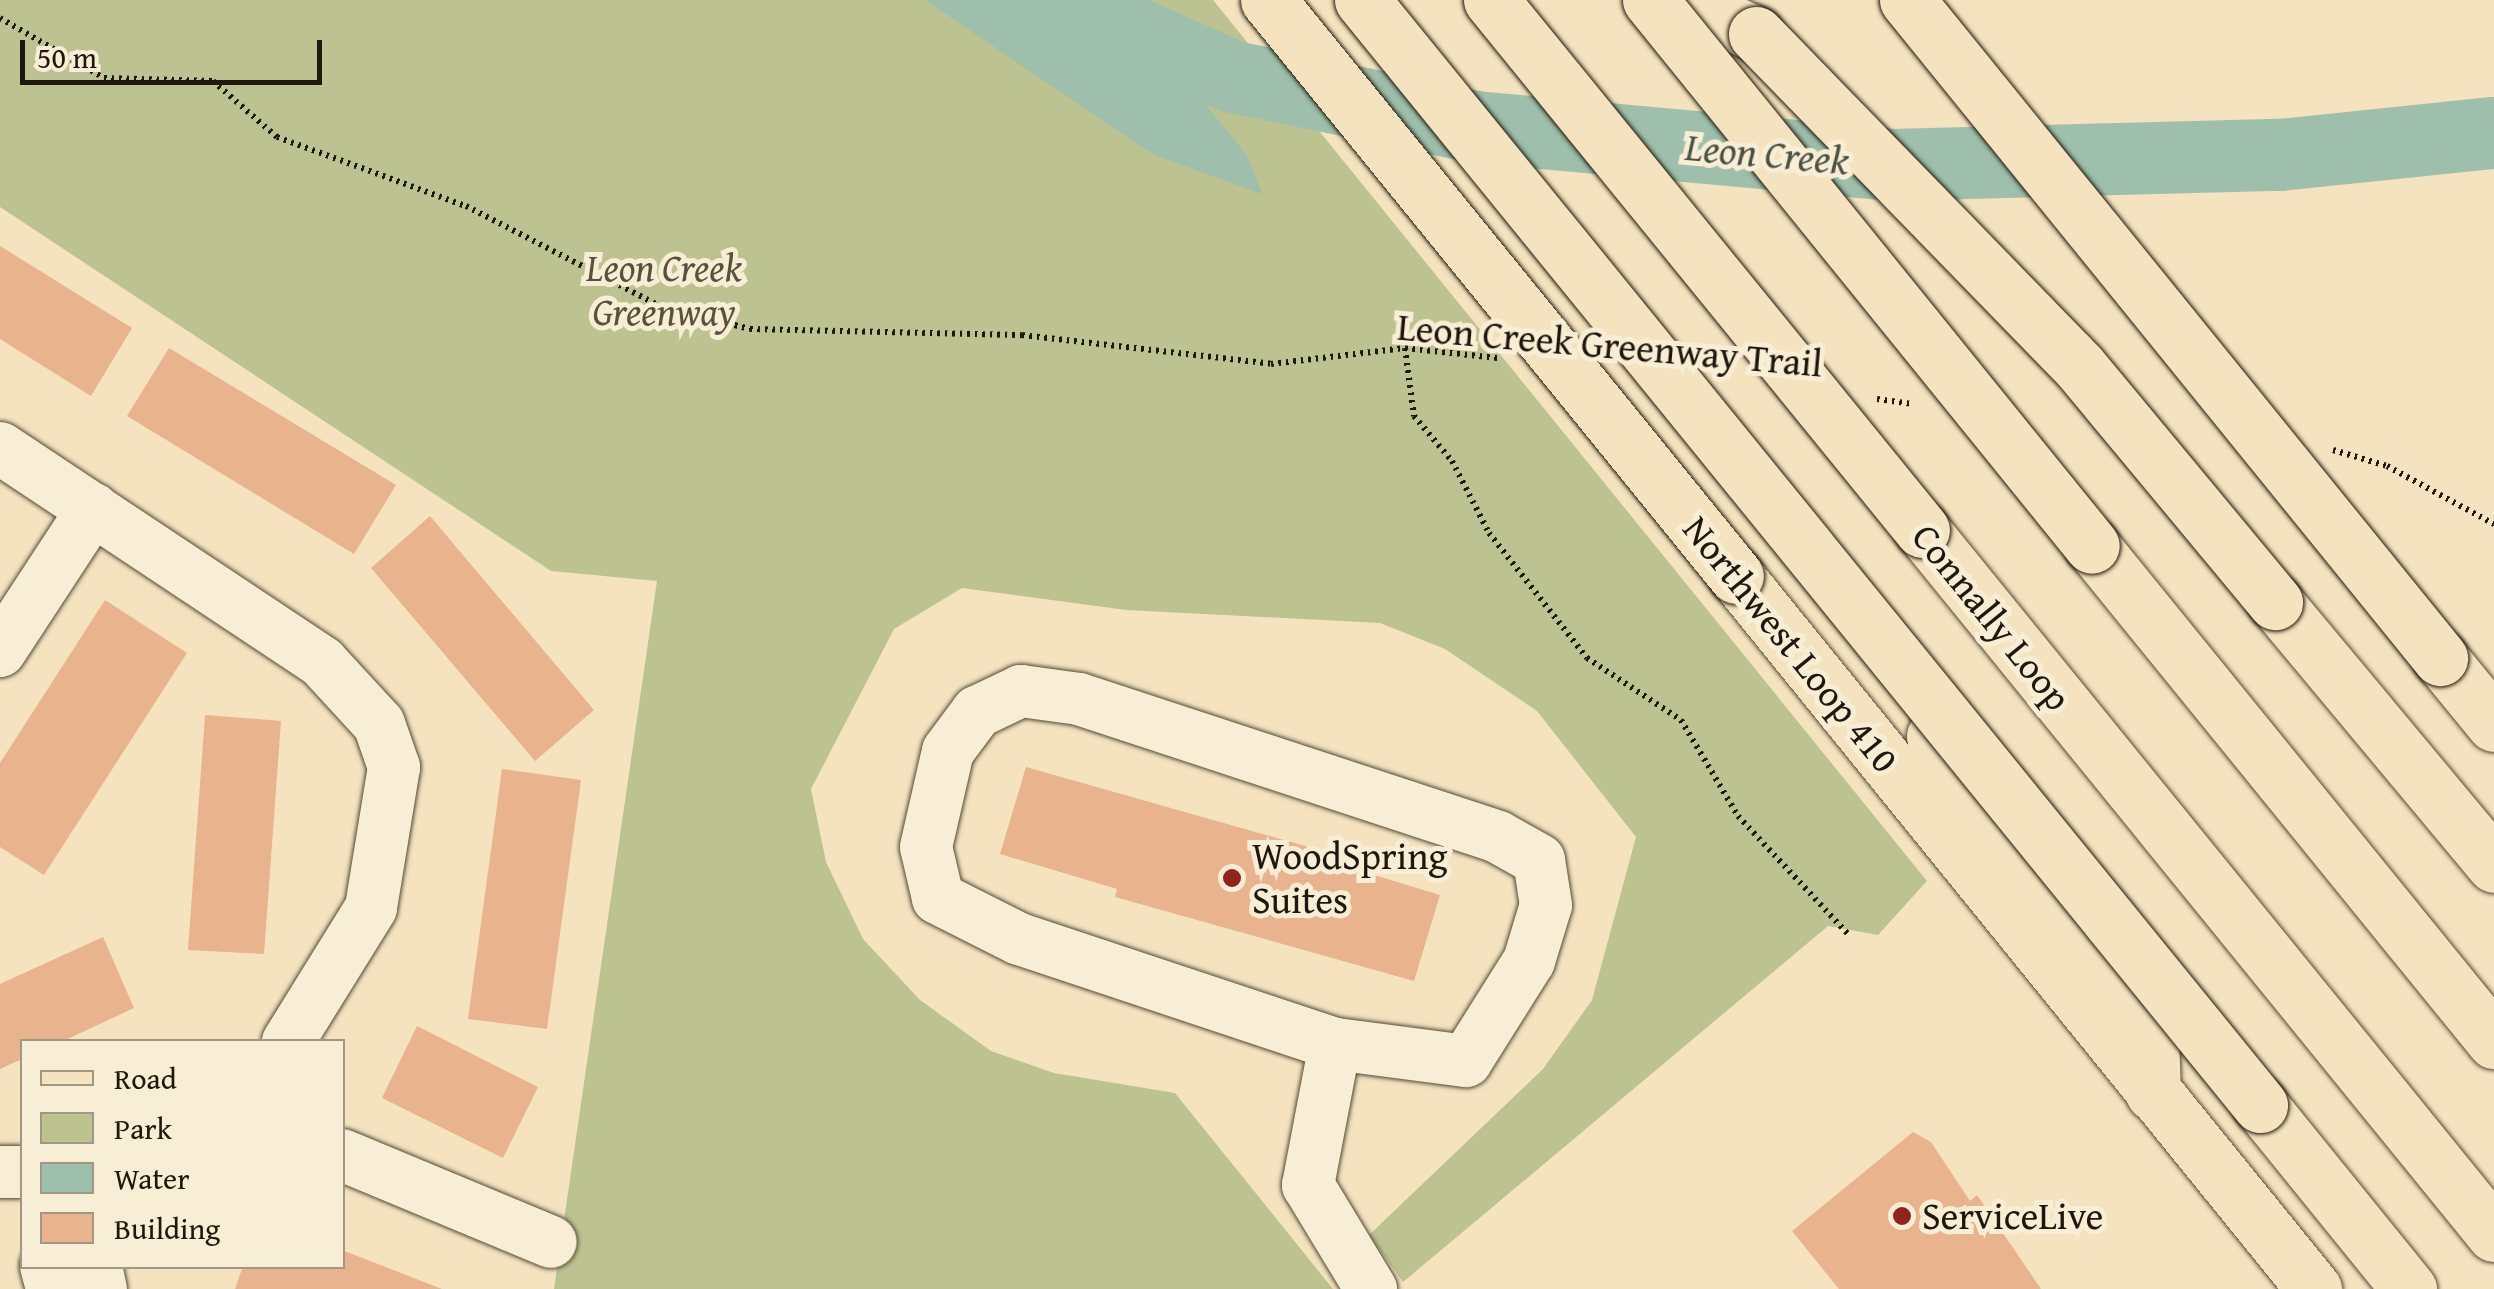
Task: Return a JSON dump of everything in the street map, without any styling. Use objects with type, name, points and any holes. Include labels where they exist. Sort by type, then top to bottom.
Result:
[{"type":"main road","name":"Northwest Loop 410","points":[[1268,0],[2314,1289]]},
{"type":"main road","points":[[1362,0],[2410,1289]]},
{"type":"main road","points":[[1392,0],[1526,196],[1778,518],[2151,1034],[2154,1093]]},
{"type":"main road","name":"Connally Loop","points":[[1490,0],[2494,1234]]},
{"type":"main road","points":[[1650,0],[2494,1041]]},
{"type":"main road","points":[[1681,0],[1756,34],[2079,366],[2494,865]]},
{"type":"main road","points":[[1907,0],[2494,724]]},
{"type":"lane","points":[[0,448],[322,662],[379,724],[394,767],[372,908],[290,1039]]},
{"type":"lane","points":[[5,631],[93,510]]},
{"type":"lane","points":[[1021,690],[1079,699],[1498,836],[1540,860],[1546,905],[1529,961],[1466,1060],[1335,1044],[1019,939],[938,898],[926,846],[931,806],[948,751],[977,712],[1021,690]]},
{"type":"lane","points":[[1335,1044],[1308,1185],[1371,1289]]},
{"type":"lane","points":[[345,1156],[551,1242]]},
{"type":"path","name":"Leon Creek Greenway Trail","points":[[0,18],[104,78],[213,81],[277,137],[466,206],[662,308],[750,329],[1022,334],[1271,364],[1404,348],[1513,360]]},
{"type":"path","points":[[1404,348],[1414,416],[1452,461],[1489,534],[1586,658],[1681,720],[1738,816],[1850,936]]},
{"type":"path","name":"Leon Creek Greenway Trail","points":[[1860,397],[1936,404]]},
{"type":"path","points":[[2321,446],[2387,466],[2494,524]]},
{"type":"green space","name":"Leon Creek Greenway","points":[[0,0],[1213,0],[1927,881],[1878,935],[1828,926],[1403,1282],[1369,1235],[1543,1069],[1592,1000],[1636,837],[1537,711],[1445,649],[1380,623],[1126,610],[962,588],[894,629],[811,789],[826,862],[863,939],[920,1000],[991,1051],[1054,1073],[1175,1093],[1333,1289],[554,1289],[657,581],[551,571],[0,207]]},
{"type":"water","points":[[925,0],[1119,0],[1247,155],[1262,194],[1152,154]]},
{"type":"building","points":[[0,246],[132,328],[91,396],[0,339]]},
{"type":"building","points":[[169,348],[396,485],[354,554],[127,416]]},
{"type":"building","points":[[430,516],[594,710],[535,761],[371,568]]},
{"type":"building","points":[[105,600],[187,653],[44,875],[0,847],[0,763]]},
{"type":"building","points":[[205,715],[281,721],[264,954],[188,950]]},
{"type":"building","name":"WoodSpring Suites","points":[[1026,767],[1351,859],[1348,867],[1440,895],[1414,981],[1115,897],[1117,889],[1000,854]]},
{"type":"building","points":[[502,769],[581,780],[547,1029],[468,1019]]},
{"type":"building","points":[[103,937],[134,1008],[67,1039],[20,1039],[20,1060],[0,1069],[0,984]]},
{"type":"building","points":[[417,1026],[538,1087],[503,1158],[382,1098]]},
{"type":"building","name":"ServiceLive","points":[[1913,1132],[1931,1142],[1970,1201],[1977,1195],[2041,1289],[1839,1289],[1792,1231]]},
{"type":"building","points":[[345,1251],[442,1289],[235,1289],[242,1269],[345,1269]]},
{"type":"waterway","name":"Leon Creek","points":[[1060,0],[1234,77],[1476,127],[1891,165],[2280,155],[2494,133]]},
{"type":"place","name":"WoodSpring Suites","points":[[1232,878]]},
{"type":"place","name":"ServiceLive","points":[[1902,1216]]}]
